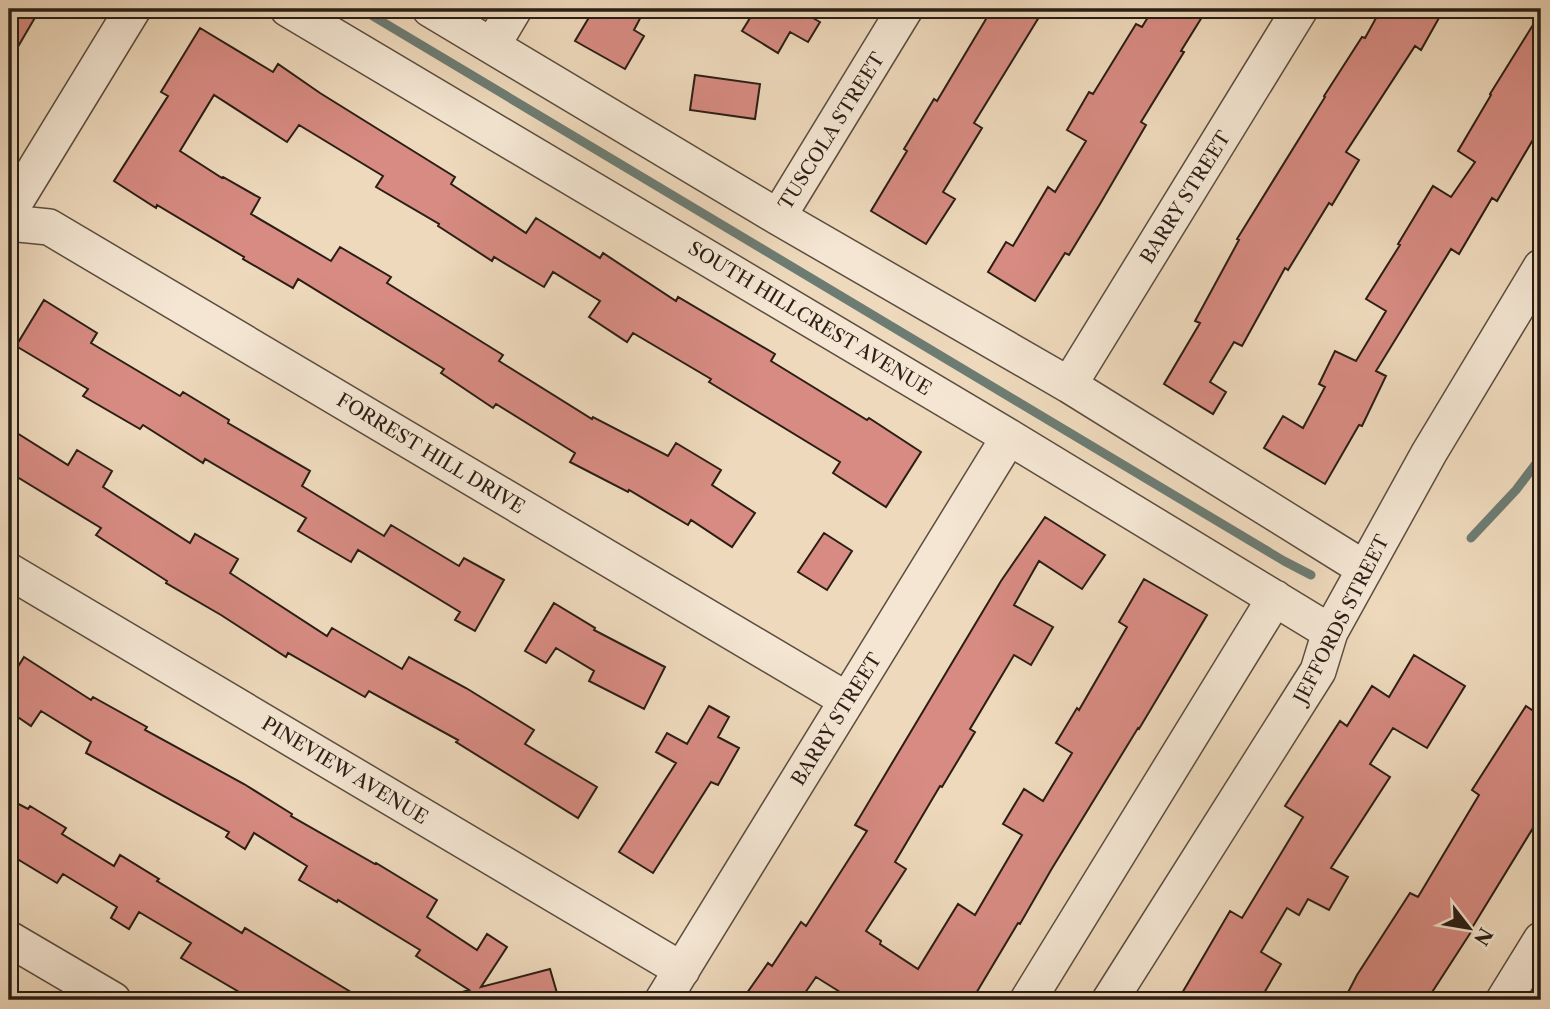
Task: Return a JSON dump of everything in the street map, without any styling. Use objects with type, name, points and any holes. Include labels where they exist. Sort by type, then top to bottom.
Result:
[{"type":"street","points":[[9,212],[133,9]]},
{"type":"street","name":"SOUTH HILLCREST AVENUE","points":[[288,9],[1009,437],[1330,632]]},
{"type":"street","points":[[430,9],[778,217],[1069,385],[1365,569]]},
{"type":"street","points":[[492,46],[514,9]]},
{"type":"street","name":"TUSCOLA STREET","points":[[778,217],[905,9]]},
{"type":"street","name":"BARRY STREET","points":[[1069,385],[1300,9]]},
{"type":"street","name":"FORREST HILL DRIVE","points":[[9,222],[48,227],[847,700]]},
{"type":"street","name":"JEFFORDS STREET","points":[[1110,1000],[1318,671],[1330,632],[1429,453],[1541,267]]},
{"type":"street","name":"BARRY STREET","points":[[663,1000],[1009,437]]},
{"type":"street","name":"PINEVIEW AVENUE","points":[[9,571],[682,970]]},
{"type":"street","points":[[1028,1000],[1275,598]]},
{"type":"street","points":[[9,939],[113,1000]]},
{"type":"street","points":[[1504,1000],[1541,940]]},
{"type":"building","points":[[14,9],[40,9],[9,62],[9,17]]},
{"type":"building","points":[[594,9],[645,9],[634,30],[644,36],[625,69],[575,41]]},
{"type":"building","points":[[752,9],[804,9],[802,12],[820,22],[808,42],[790,32],[778,53],[742,31],[755,10]]},
{"type":"building","points":[[992,9],[1044,9],[974,123],[982,128],[943,192],[955,199],[926,244],[871,211],[907,151],[904,149],[934,99],[937,101]]},
{"type":"building","points":[[1153,9],[1207,9],[1141,122],[1146,125],[1100,204],[1069,255],[1065,253],[1035,301],[988,272],[1006,242],[1013,246],[1048,187],[1055,192],[1086,141],[1067,130],[1089,92],[1093,94],[1136,24],[1142,27]]},
{"type":"building","points":[[1381,9],[1444,9],[1421,50],[1415,46],[1346,152],[1359,160],[1332,205],[1329,203],[1288,270],[1285,268],[1242,346],[1234,342],[1210,382],[1226,392],[1213,414],[1164,384],[1200,323],[1195,321],[1239,240],[1237,239],[1324,96],[1362,37],[1365,38]]},
{"type":"building","points":[[1541,12],[1541,126],[1497,201],[1492,198],[1459,254],[1451,249],[1376,371],[1386,376],[1362,426],[1359,425],[1325,484],[1264,448],[1283,416],[1303,428],[1325,387],[1319,384],[1335,351],[1356,361],[1386,311],[1366,299],[1433,186],[1451,197],[1475,162],[1458,151]]},
{"type":"building","points":[[200,28],[273,72],[278,64],[455,177],[451,184],[526,233],[536,218],[600,258],[603,253],[676,301],[678,297],[775,354],[771,361],[921,452],[886,507],[833,473],[840,462],[709,382],[711,379],[633,333],[627,342],[589,317],[600,301],[553,272],[544,287],[494,257],[492,261],[438,226],[439,224],[376,187],[383,176],[299,125],[287,142],[214,95],[180,151],[260,198],[251,214],[331,261],[340,247],[391,277],[387,283],[503,355],[499,361],[592,419],[593,417],[668,456],[676,443],[721,470],[712,485],[755,513],[732,547],[691,520],[688,525],[629,490],[628,492],[570,462],[575,453],[496,404],[493,408],[441,373],[444,369],[298,279],[293,288],[114,181],[168,96],[161,92]]},
{"type":"building","points":[[695,75],[760,84],[755,119],[690,110]]},
{"type":"building","points":[[44,300],[97,333],[91,343],[180,396],[183,392],[229,420],[228,423],[310,471],[302,486],[384,536],[391,525],[459,566],[464,558],[504,580],[475,631],[455,620],[460,612],[358,550],[351,562],[298,531],[306,518],[205,459],[203,463],[143,425],[140,429],[83,396],[88,389],[16,346]]},
{"type":"building","points":[[9,428],[68,465],[77,450],[112,471],[103,487],[190,543],[195,534],[238,559],[230,573],[327,636],[332,628],[402,669],[409,657],[534,730],[525,744],[597,787],[578,818],[456,742],[458,740],[369,691],[365,697],[288,653],[286,657],[166,583],[167,581],[96,535],[101,528],[9,472]]},
{"type":"building","points":[[1045,517],[1105,555],[1082,589],[1039,561],[1014,605],[1053,627],[1031,665],[1014,655],[970,729],[975,732],[895,862],[906,869],[866,931],[881,941],[880,944],[918,969],[958,904],[975,915],[1022,835],[1003,824],[1024,789],[1043,801],[1072,753],[1056,743],[1077,708],[1079,710],[1127,627],[1119,622],[1144,579],[1207,615],[1020,924],[1018,923],[972,1000],[853,1000],[816,977],[800,1000],[742,1000],[768,963],[772,966],[801,922],[806,926],[867,831],[855,825],[1001,581]]},
{"type":"building","points":[[824,533],[852,551],[827,590],[798,572]]},
{"type":"building","points":[[554,603],[595,628],[594,630],[665,667],[644,709],[589,681],[594,671],[556,648],[546,663],[525,651]]},
{"type":"building","points":[[1414,655],[1465,686],[1427,748],[1393,728],[1370,764],[1390,777],[1331,868],[1348,877],[1329,910],[1308,899],[1299,915],[1287,908],[1261,952],[1281,964],[1260,1000],[1178,1000],[1230,911],[1242,918],[1303,817],[1285,806],[1340,721],[1347,726],[1372,686],[1389,697]]},
{"type":"building","points":[[24,657],[91,700],[93,697],[147,727],[145,730],[244,784],[292,814],[291,816],[437,900],[427,917],[477,950],[487,934],[507,947],[481,987],[550,969],[559,1000],[460,1000],[459,993],[469,990],[416,956],[420,950],[338,900],[337,902],[299,880],[307,866],[254,833],[245,849],[226,837],[229,832],[86,753],[91,742],[41,711],[31,726],[9,711],[9,681]]},
{"type":"building","points":[[709,706],[729,717],[718,737],[739,748],[718,785],[711,782],[653,873],[619,852],[676,763],[656,752],[667,733],[687,744]]},
{"type":"building","points":[[1526,706],[1541,716],[1541,815],[1471,932],[1427,1000],[1344,1000],[1410,893],[1418,897],[1479,795],[1472,790]]},
{"type":"building","points":[[9,799],[28,809],[30,806],[66,828],[62,834],[114,866],[120,855],[242,933],[245,928],[364,1000],[253,1000],[181,958],[191,943],[139,912],[129,929],[111,918],[117,907],[63,874],[57,883],[9,854]]},
{"type":"waterway","points":[[361,9],[1311,575]]},
{"type":"waterway","points":[[1471,538],[1516,490],[1541,457]]}]
